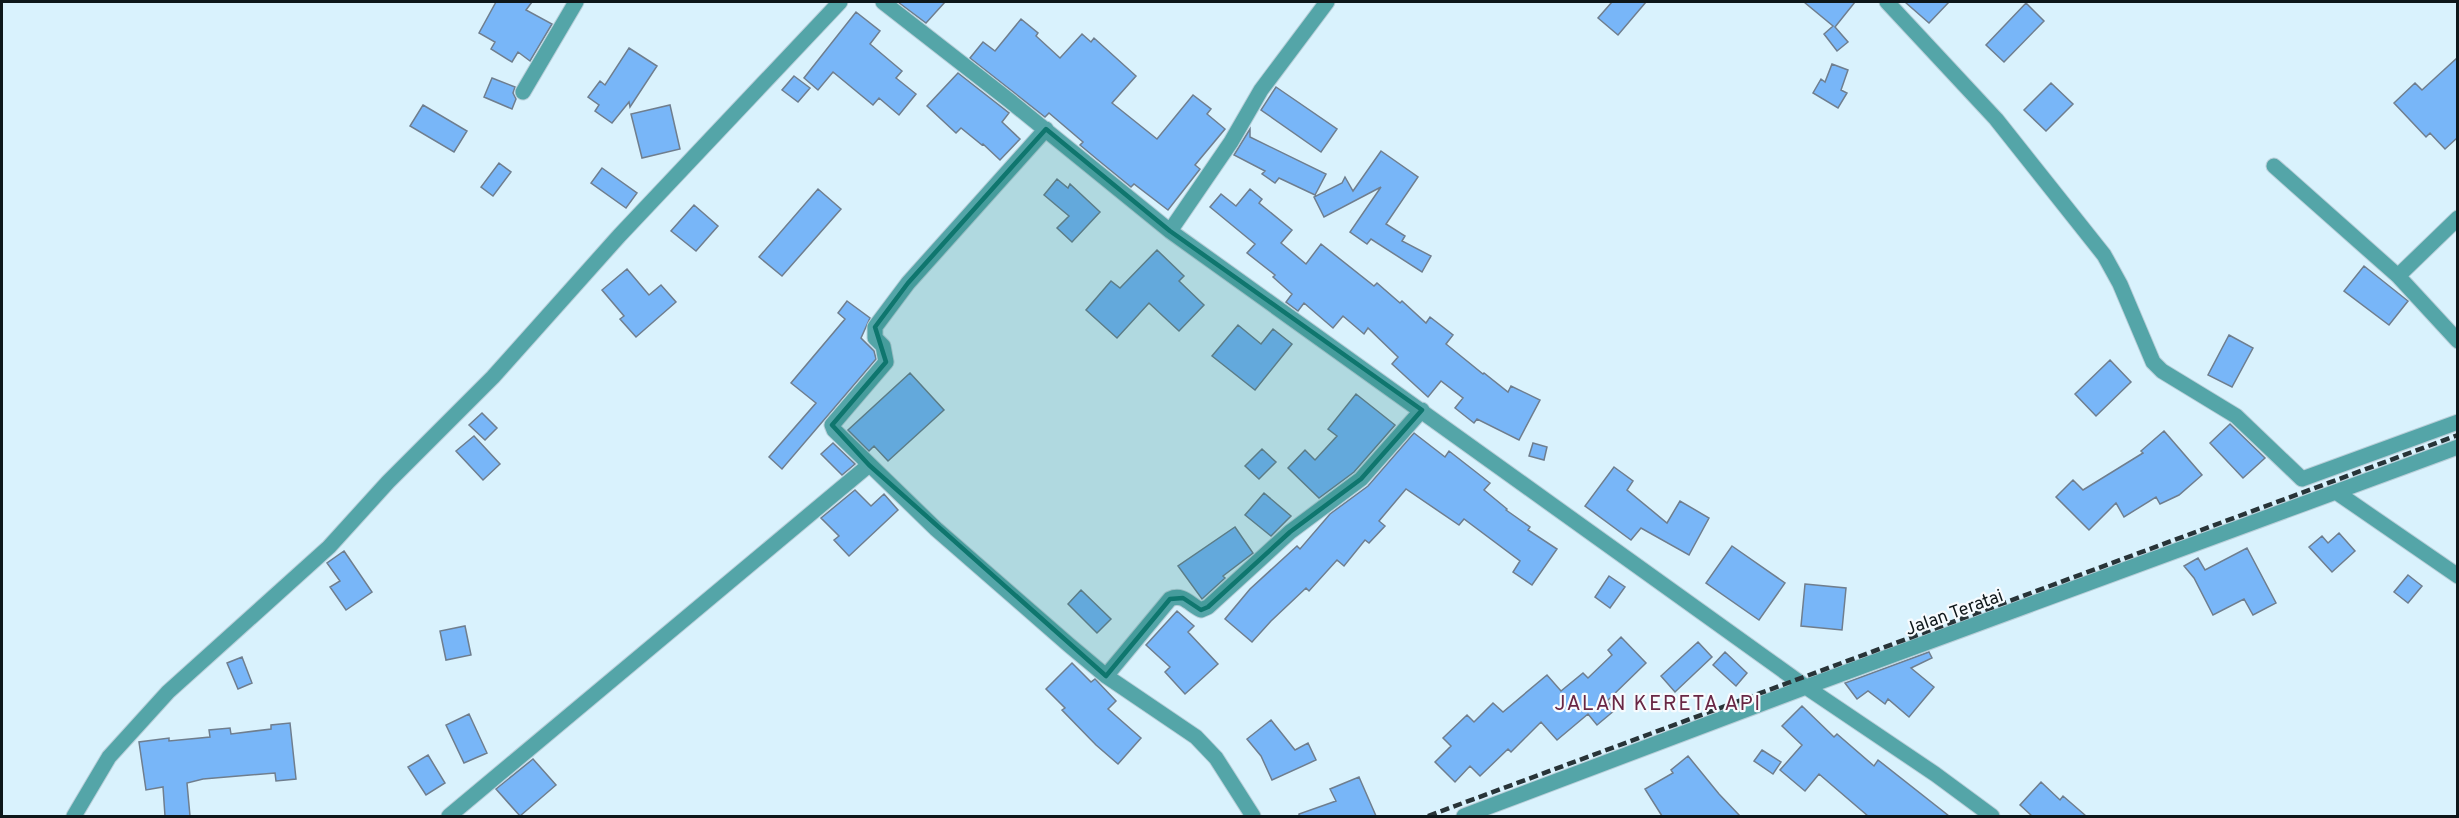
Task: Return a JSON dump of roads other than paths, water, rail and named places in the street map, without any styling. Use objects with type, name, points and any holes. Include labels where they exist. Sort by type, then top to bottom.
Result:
[{"type":"street","points":[[523,92],[576,2]]},
{"type":"street","points":[[74,816],[109,758],[168,692],[329,547],[396,474],[493,376],[619,236],[840,2]]},
{"type":"street","points":[[883,2],[1046,129],[1170,231],[1806,687],[1935,774],[1992,816]]},
{"type":"street","points":[[1170,231],[1231,142],[1261,90],[1327,2]]},
{"type":"street","points":[[1887,2],[1996,119],[2104,255],[2120,284],[2153,362],[2236,416],[2302,479],[2457,422]]},
{"type":"street","points":[[1046,129],[908,283],[875,327],[875,338],[883,346],[886,362],[832,425],[834,430],[936,529],[1106,676],[1196,737],[1216,758],[1253,816]]},
{"type":"street","points":[[2274,166],[2398,276],[2457,341]]},
{"type":"street","points":[[2398,276],[2457,218]]},
{"type":"street","points":[[1106,676],[1170,599],[1176,596],[1183,597],[1201,610],[1208,607],[1290,532],[1362,479],[1422,410]]},
{"type":"street","name":"Jalan Teratai","points":[[1464,816],[2457,447]]},
{"type":"street","points":[[449,816],[869,465]]},
{"type":"street","points":[[2336,492],[2457,576]]},
{"type":"railway","points":[[1428,816],[2458,435]]},
{"type":"district","name":"JALAN KERETA API","points":[[1658,703]]}]
